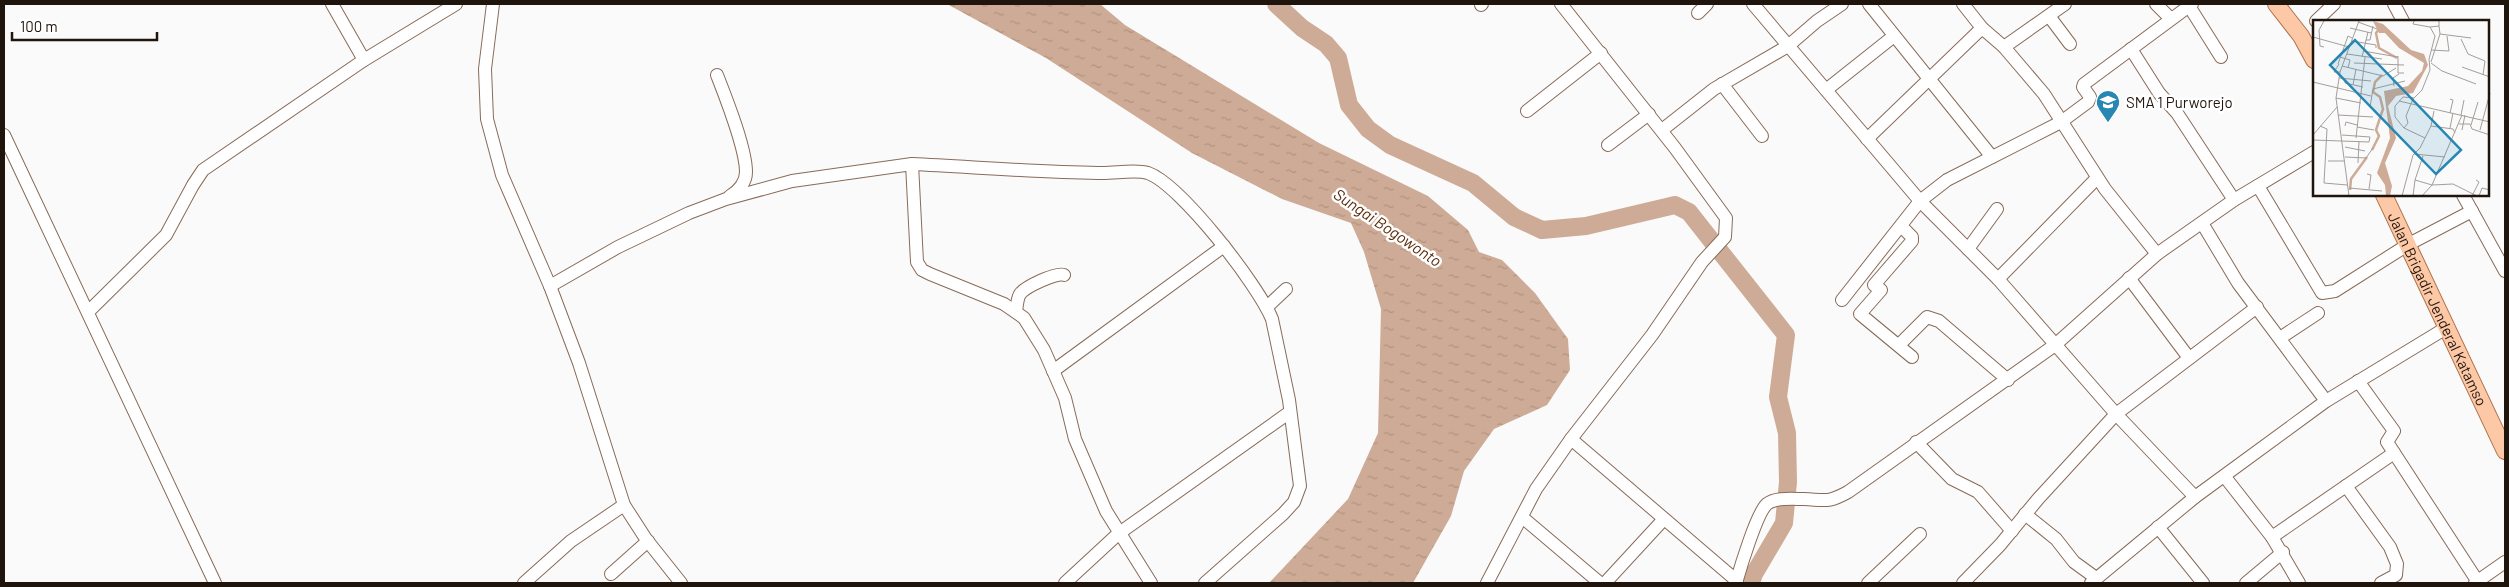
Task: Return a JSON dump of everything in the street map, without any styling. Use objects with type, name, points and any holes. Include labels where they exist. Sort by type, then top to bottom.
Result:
[{"type":"main road","points":[[2276,4],[2301,36],[2313,58]]},
{"type":"main road","name":"Jalan Brigadir Jenderal Katamso","points":[[2385,196],[2410,244],[2446,328],[2503,441]]},
{"type":"street","points":[[332,4],[364,60]]},
{"type":"street","points":[[88,312],[166,235],[192,185],[203,170],[364,60],[456,4]]},
{"type":"street","points":[[493,4],[485,69],[486,119],[502,175],[550,286],[579,363],[624,505],[648,541],[681,583]]},
{"type":"street","points":[[1487,583],[1536,490],[1571,439],[1652,335],[1727,230],[1726,218],[1662,130],[1562,4]]},
{"type":"street","points":[[1753,4],[1920,201],[1998,279],[2116,414],[2195,497]]},
{"type":"street","points":[[1662,130],[1722,84],[1788,46],[1817,21],[1842,4]]},
{"type":"street","points":[[1869,4],[1992,157]]},
{"type":"street","points":[[1964,4],[1982,28],[2004,47],[2044,94],[2097,178],[2157,254]]},
{"type":"street","points":[[2004,47],[2065,4]]},
{"type":"street","points":[[2156,4],[2170,18]]},
{"type":"street","points":[[2317,20],[2334,4]]},
{"type":"street","points":[[2394,4],[2402,20]]},
{"type":"street","points":[[1842,300],[1920,201],[1946,180],[2060,122],[2088,102],[2090,97],[2083,87],[2084,84],[2170,18],[2190,5],[2221,57]]},
{"type":"street","points":[[2049,16],[2070,44]]},
{"type":"street","points":[[2301,36],[2313,24]]},
{"type":"street","points":[[1867,139],[1982,28]]},
{"type":"street","points":[[1826,90],[1894,36]]},
{"type":"street","points":[[2130,50],[2159,93],[2177,113],[2234,200]]},
{"type":"street","points":[[1526,110],[1601,53]]},
{"type":"street","points":[[716,75],[741,146],[747,173],[741,188],[726,199]]},
{"type":"street","points":[[1722,84],[1762,136]]},
{"type":"street","points":[[1608,145],[1649,114]]},
{"type":"street","points":[[4,135],[215,583]]},
{"type":"street","points":[[1571,439],[1737,582],[1744,555],[1765,505],[1775,500],[1821,502],[1836,499],[2008,380],[2055,345],[2157,254],[2234,200],[2313,153]]},
{"type":"street","points":[[550,286],[618,247],[690,213],[726,199],[792,180],[912,164],[1098,173],[1145,172],[1170,187],[1224,246],[1267,307],[1282,358],[1290,412],[1300,486],[1294,502],[1205,583]]},
{"type":"street","points":[[912,164],[917,262],[922,270],[1016,310],[1032,330],[1065,398],[1075,439],[1090,478],[1118,534],[1133,553],[1151,583]]},
{"type":"street","points":[[1998,279],[2097,178]]},
{"type":"street","points":[[2258,186],[2322,293],[2335,291],[2410,244],[2472,212]]},
{"type":"street","points":[[2464,196],[2505,271]]},
{"type":"street","points":[[1968,249],[1997,209]]},
{"type":"street","points":[[2202,223],[2238,283],[2326,401]]},
{"type":"street","points":[[1901,226],[1912,237],[1912,241],[1874,285],[1880,290],[1860,314],[1912,357]]},
{"type":"street","points":[[1053,372],[1224,246]]},
{"type":"street","points":[[1016,310],[1021,293],[1054,275],[1064,275]]},
{"type":"street","points":[[2129,278],[2188,358]]},
{"type":"street","points":[[1267,307],[1286,288]]},
{"type":"street","points":[[1962,583],[2012,531],[2025,514],[2116,414],[2257,307]]},
{"type":"street","points":[[2280,338],[2318,313]]},
{"type":"street","points":[[1898,345],[1927,317],[1938,320],[2008,380]]},
{"type":"street","points":[[2025,514],[2056,539],[2074,562],[2094,581],[2195,497],[2225,477],[2326,401],[2446,328]]},
{"type":"street","points":[[2358,381],[2394,431],[2387,442],[2476,582],[2505,562]]},
{"type":"street","points":[[1065,583],[1118,534],[1290,412]]},
{"type":"street","points":[[1916,442],[1952,479],[1978,492],[2012,531]]},
{"type":"street","points":[[2272,537],[2316,504],[2394,453]]},
{"type":"street","points":[[2225,477],[2272,537],[2299,583]]},
{"type":"street","points":[[2346,486],[2390,547],[2397,564],[2396,575],[2380,583]]},
{"type":"street","points":[[524,583],[572,541],[624,505]]},
{"type":"street","points":[[1522,517],[1600,583]]},
{"type":"street","points":[[1605,583],[1664,519]]},
{"type":"street","points":[[2158,527],[2203,583]]},
{"type":"street","points":[[1868,583],[1920,534]]},
{"type":"street","points":[[611,574],[648,541]]},
{"type":"street","points":[[2246,583],[2282,552]]},
{"type":"water","name":"Sungai Bogowonto","points":[[947,4],[1100,4],[1125,25],[1319,143],[1428,196],[1468,230],[1479,252],[1502,260],[1535,293],[1568,339],[1570,370],[1547,405],[1494,429],[1464,471],[1451,516],[1413,583],[1269,583],[1348,499],[1378,433],[1381,309],[1364,252],[1351,223],[1282,199],[1192,153],[1046,58]]},
{"type":"waterway","points":[[1276,4],[1302,28],[1326,44],[1338,58],[1349,105],[1368,129],[1390,145],[1473,183],[1514,217],[1542,230],[1586,226],[1675,205],[1689,212],[1786,335],[1778,397],[1787,433],[1788,482],[1784,523],[1754,574],[1751,583]]},
{"type":"place","name":"SMA 1 Purworejo","points":[[2108,123]]}]
